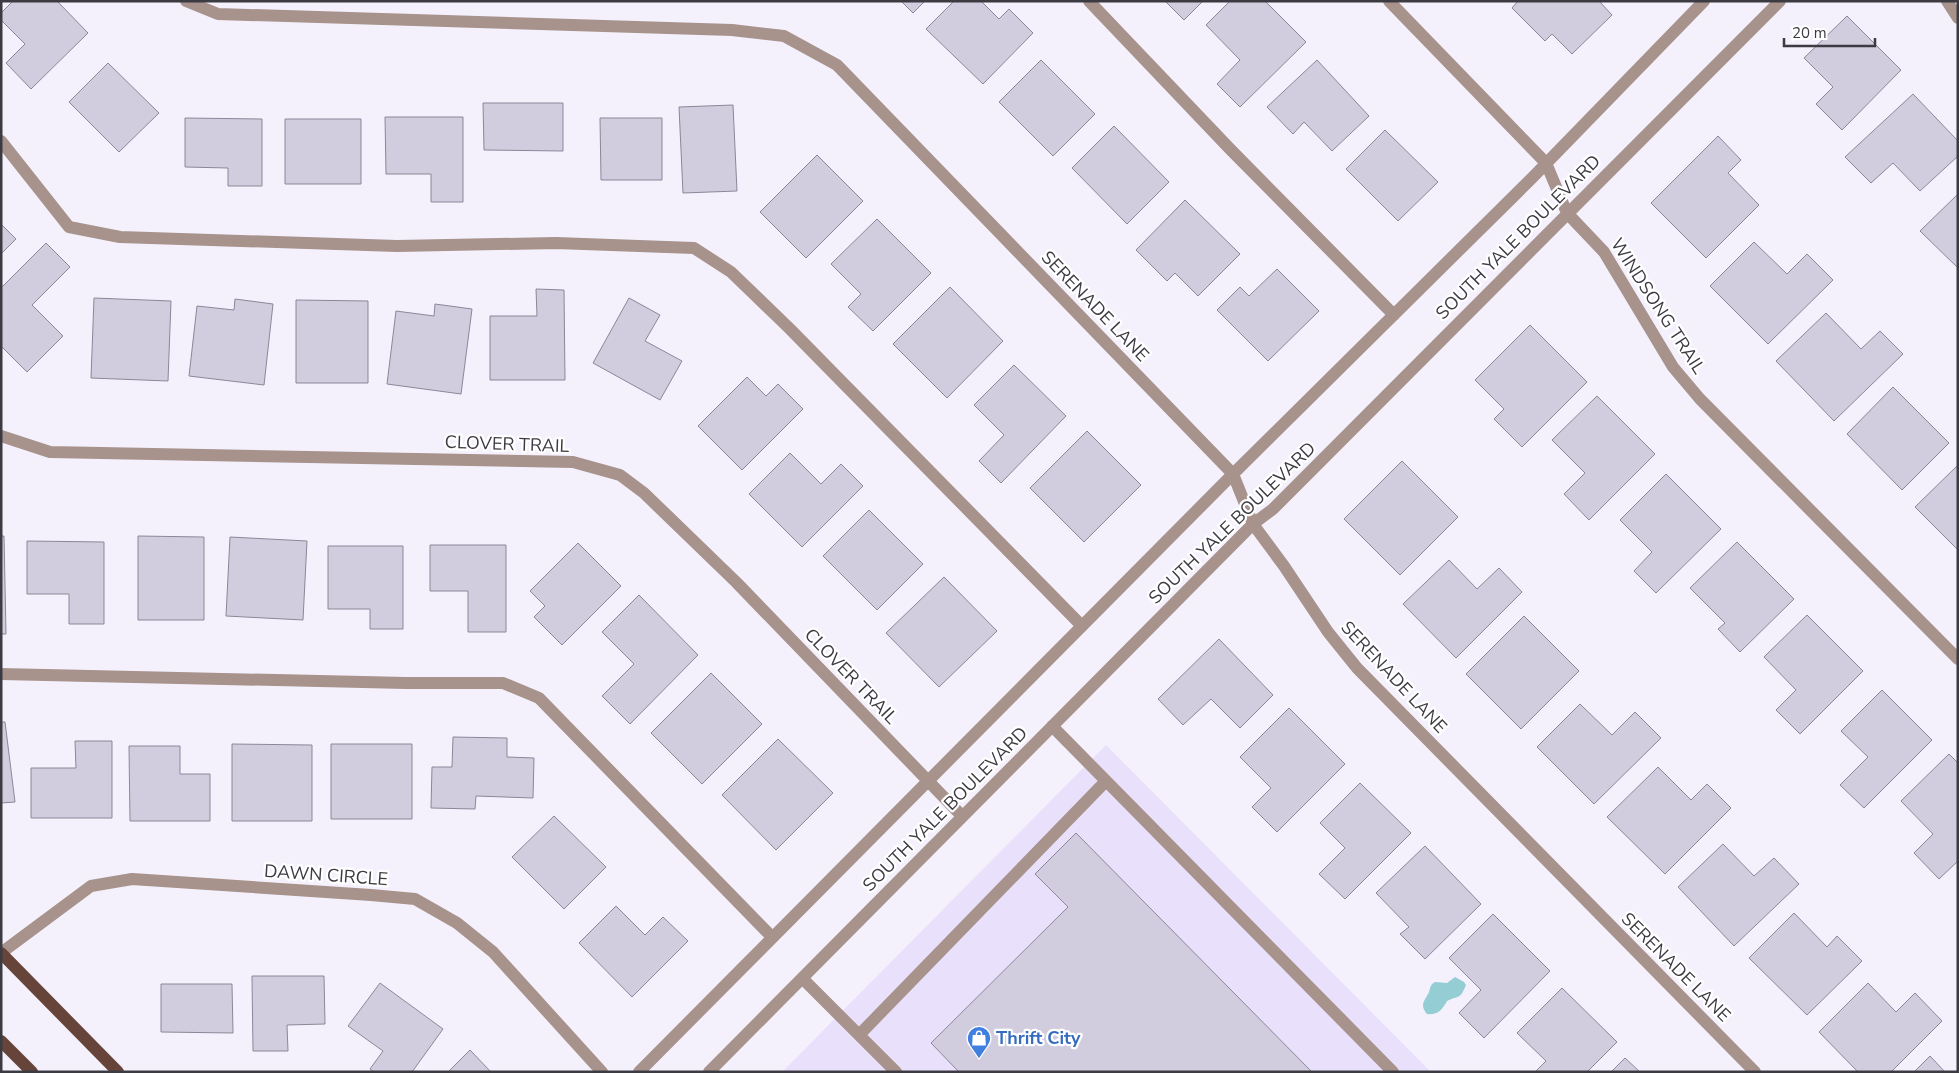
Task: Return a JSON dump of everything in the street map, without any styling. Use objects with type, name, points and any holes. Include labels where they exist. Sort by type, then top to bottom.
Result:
[{"type":"main road","points":[[1,953],[118,1072]]},
{"type":"main road","points":[[1,1041],[32,1072]]},
{"type":"street","name":"SERENADE LANE","points":[[186,1],[218,14],[732,30],[784,36],[837,65],[1233,474],[1253,524],[1284,566],[1328,632],[1357,668],[1755,1072]]},
{"type":"street","points":[[1089,1],[1230,149],[1394,315]]},
{"type":"street","name":"WINDSONG TRAIL","points":[[1389,1],[1546,163],[1567,213],[1604,252],[1673,367],[1700,399],[1958,659]]},
{"type":"street","name":"SOUTH YALE BOULEVARD","points":[[639,1072],[926,781],[1546,163],[1704,1]]},
{"type":"street","name":"SOUTH YALE BOULEVARD","points":[[709,1072],[1253,524],[1273,509],[1780,1]]},
{"type":"street","points":[[1947,1],[1958,18]]},
{"type":"street","points":[[1,141],[69,226],[120,237],[397,246],[556,243],[694,248],[731,272],[757,297],[1082,626]]},
{"type":"street","name":"CLOVER TRAIL","points":[[1,436],[50,452],[573,462],[620,475],[644,493],[736,582],[926,781],[962,816]]},
{"type":"street","points":[[1,674],[406,683],[504,683],[539,698],[772,937]]},
{"type":"street","points":[[1052,726],[1393,1072]]},
{"type":"street","points":[[859,1035],[1106,781]]},
{"type":"street","name":"DAWN CIRCLE","points":[[1,953],[91,886],[132,879],[371,894],[415,899],[456,923],[493,952],[602,1072]]},
{"type":"street","points":[[802,978],[896,1072]]},
{"type":"shaded area","points":[[1106,745],[1431,1072],[782,1072]]},
{"type":"water","points":[[1455,977],[1466,985],[1462,993],[1447,1001],[1437,1013],[1427,1014],[1423,1005],[1431,985],[1435,982],[1447,983]]},
{"type":"building","points":[[13,1],[57,1],[88,33],[31,89],[6,63],[25,44],[1,20],[1,13]]},
{"type":"building","points":[[901,1],[925,1],[913,13]]},
{"type":"building","points":[[954,1],[981,1],[999,19],[1009,9],[1033,33],[983,84],[926,29]]},
{"type":"building","points":[[1165,1],[1203,1],[1184,20]]},
{"type":"building","points":[[1230,1],[1265,1],[1306,42],[1240,107],[1217,84],[1240,60],[1206,25]]},
{"type":"building","points":[[1518,1],[1599,1],[1612,15],[1572,54],[1552,34],[1545,41],[1512,8]]},
{"type":"building","points":[[1847,16],[1901,70],[1842,130],[1816,104],[1833,87],[1804,58]]},
{"type":"building","points":[[1041,60],[1095,114],[1053,156],[999,102]]},
{"type":"building","points":[[1317,60],[1369,116],[1332,151],[1304,122],[1293,134],[1267,107]]},
{"type":"building","points":[[108,63],[159,113],[119,152],[69,102]]},
{"type":"building","points":[[1913,94],[1958,141],[1958,156],[1920,191],[1893,163],[1871,183],[1845,157]]},
{"type":"building","points":[[483,103],[563,103],[563,151],[484,150]]},
{"type":"building","points":[[733,105],[737,191],[683,193],[679,107]]},
{"type":"building","points":[[385,117],[463,117],[463,202],[431,202],[431,174],[386,174]]},
{"type":"building","points":[[185,118],[262,119],[262,186],[228,186],[228,168],[185,167]]},
{"type":"building","points":[[600,118],[662,118],[662,180],[601,180]]},
{"type":"building","points":[[285,119],[361,119],[361,184],[285,184]]},
{"type":"building","points":[[1114,126],[1169,182],[1127,224],[1072,168]]},
{"type":"building","points":[[1385,130],[1438,182],[1398,221],[1346,169]]},
{"type":"building","points":[[1718,136],[1741,160],[1728,173],[1759,205],[1706,258],[1651,203]]},
{"type":"building","points":[[817,155],[863,201],[806,258],[760,212]]},
{"type":"building","points":[[1958,194],[1958,268],[1920,231]]},
{"type":"building","points":[[1185,200],[1240,254],[1198,296],[1175,273],[1167,281],[1136,250]]},
{"type":"building","points":[[877,219],[931,273],[873,331],[848,307],[861,294],[831,264]]},
{"type":"building","points":[[1,224],[16,239],[1,254]]},
{"type":"building","points":[[1754,242],[1787,274],[1807,254],[1833,280],[1768,344],[1710,286]]},
{"type":"building","points":[[46,243],[70,267],[32,305],[63,336],[27,372],[1,346],[1,288]]},
{"type":"building","points":[[1277,269],[1319,311],[1268,361],[1217,310],[1240,287],[1249,296]]},
{"type":"building","points":[[950,287],[1003,341],[947,398],[893,344]]},
{"type":"building","points":[[536,289],[564,290],[565,380],[490,380],[490,316],[537,316]]},
{"type":"building","points":[[94,298],[171,301],[168,381],[91,378]]},
{"type":"building","points":[[629,298],[660,315],[645,341],[682,361],[660,400],[593,363]]},
{"type":"building","points":[[235,299],[273,304],[264,385],[189,376],[197,306],[234,310]]},
{"type":"building","points":[[296,300],[368,301],[368,383],[296,383]]},
{"type":"building","points":[[435,304],[472,309],[461,394],[387,384],[396,311],[434,316]]},
{"type":"building","points":[[1826,313],[1861,349],[1880,331],[1903,354],[1834,421],[1776,361]]},
{"type":"building","points":[[1530,325],[1587,382],[1522,447],[1494,419],[1504,409],[1475,380]]},
{"type":"building","points":[[1014,365],[1066,416],[1001,483],[979,461],[1004,435],[974,405]]},
{"type":"building","points":[[747,377],[766,396],[778,384],[803,409],[742,470],[698,426]]},
{"type":"building","points":[[1893,387],[1949,443],[1902,490],[1847,434]]},
{"type":"building","points":[[1597,396],[1655,454],[1589,520],[1564,494],[1585,473],[1552,440]]},
{"type":"building","points":[[1087,431],[1141,485],[1084,542],[1030,488]]},
{"type":"building","points":[[790,453],[821,484],[841,464],[863,486],[802,547],[749,494]]},
{"type":"building","points":[[1402,461],[1458,517],[1400,575],[1344,519]]},
{"type":"building","points":[[1958,465],[1958,550],[1915,507]]},
{"type":"building","points":[[1666,474],[1721,529],[1656,593],[1634,571],[1652,552],[1620,520]]},
{"type":"building","points":[[869,510],[923,564],[877,610],[823,556]]},
{"type":"building","points":[[1,536],[4,536],[6,634],[1,634]]},
{"type":"building","points":[[138,536],[204,537],[204,620],[138,620]]},
{"type":"building","points":[[230,537],[307,541],[303,620],[226,616]]},
{"type":"building","points":[[27,541],[104,542],[104,624],[69,624],[69,594],[27,594]]},
{"type":"building","points":[[1737,542],[1794,599],[1740,652],[1718,629],[1725,623],[1690,588]]},
{"type":"building","points":[[578,543],[621,586],[562,645],[534,617],[545,606],[530,591]]},
{"type":"building","points":[[430,545],[506,545],[506,632],[468,632],[468,591],[430,591]]},
{"type":"building","points":[[328,546],[403,546],[403,629],[370,629],[370,609],[328,609]]},
{"type":"building","points":[[1449,560],[1477,589],[1499,568],[1522,592],[1456,658],[1403,604]]},
{"type":"building","points":[[944,577],[997,631],[939,687],[886,633]]},
{"type":"building","points":[[639,595],[698,655],[630,724],[602,696],[634,664],[602,632]]},
{"type":"building","points":[[1807,615],[1863,671],[1800,734],[1776,710],[1796,690],[1764,657]]},
{"type":"building","points":[[1524,616],[1579,671],[1521,729],[1466,674]]},
{"type":"building","points":[[1219,639],[1273,695],[1240,728],[1211,699],[1183,725],[1158,699]]},
{"type":"building","points":[[711,673],[762,724],[702,784],[651,733]]},
{"type":"building","points":[[1882,690],[1932,740],[1864,808],[1840,785],[1868,757],[1841,731]]},
{"type":"building","points":[[1580,704],[1612,735],[1635,712],[1661,738],[1594,804],[1537,747]]},
{"type":"building","points":[[1289,708],[1345,764],[1277,832],[1252,807],[1271,788],[1240,757]]},
{"type":"building","points":[[1,722],[5,722],[15,802],[1,803]]},
{"type":"building","points":[[453,737],[507,738],[507,757],[534,758],[533,798],[476,796],[475,809],[431,808],[432,767],[452,767]]},
{"type":"building","points":[[778,739],[833,793],[776,850],[722,795]]},
{"type":"building","points":[[75,741],[112,741],[112,818],[31,818],[31,768],[76,768]]},
{"type":"building","points":[[232,744],[312,745],[312,821],[232,821]]},
{"type":"building","points":[[331,744],[412,744],[412,819],[331,819]]},
{"type":"building","points":[[129,746],[180,746],[180,774],[210,774],[210,821],[130,821]]},
{"type":"building","points":[[1949,754],[1958,763],[1958,861],[1939,879],[1914,853],[1933,834],[1901,801]]},
{"type":"building","points":[[1658,767],[1691,800],[1707,784],[1731,808],[1665,874],[1607,817]]},
{"type":"building","points":[[1360,783],[1411,833],[1345,899],[1319,874],[1345,848],[1320,823]]},
{"type":"building","points":[[554,816],[606,867],[564,909],[512,857]]},
{"type":"building","points":[[1076,833],[1312,1072],[959,1072],[931,1043],[1068,907],[1035,874]]},
{"type":"building","points":[[1723,844],[1754,876],[1774,858],[1799,884],[1734,946],[1678,887]]},
{"type":"building","points":[[1425,846],[1481,904],[1425,959],[1400,934],[1409,927],[1376,893]]},
{"type":"building","points":[[616,906],[645,935],[663,917],[688,941],[632,997],[579,943]]},
{"type":"building","points":[[1794,913],[1827,947],[1837,936],[1862,961],[1807,1015],[1749,958]]},
{"type":"building","points":[[1493,914],[1550,971],[1484,1038],[1459,1013],[1481,990],[1449,958]]},
{"type":"building","points":[[252,976],[324,976],[325,1024],[287,1025],[288,1051],[253,1051]]},
{"type":"building","points":[[380,983],[443,1029],[412,1072],[374,1072],[370,1069],[383,1051],[348,1026]]},
{"type":"building","points":[[1868,983],[1896,1012],[1915,993],[1942,1021],[1891,1072],[1858,1072],[1819,1032]]},
{"type":"building","points":[[161,984],[232,984],[233,1033],[161,1032]]},
{"type":"building","points":[[1562,988],[1617,1042],[1587,1072],[1535,1072],[1546,1061],[1517,1033]]},
{"type":"building","points":[[470,1050],[491,1072],[448,1072]]},
{"type":"building","points":[[1930,1056],[1945,1072],[1914,1072]]},
{"type":"building","points":[[1625,1058],[1640,1072],[1611,1072]]},
{"type":"place","name":"Thrift City","points":[[979,1059]]}]
